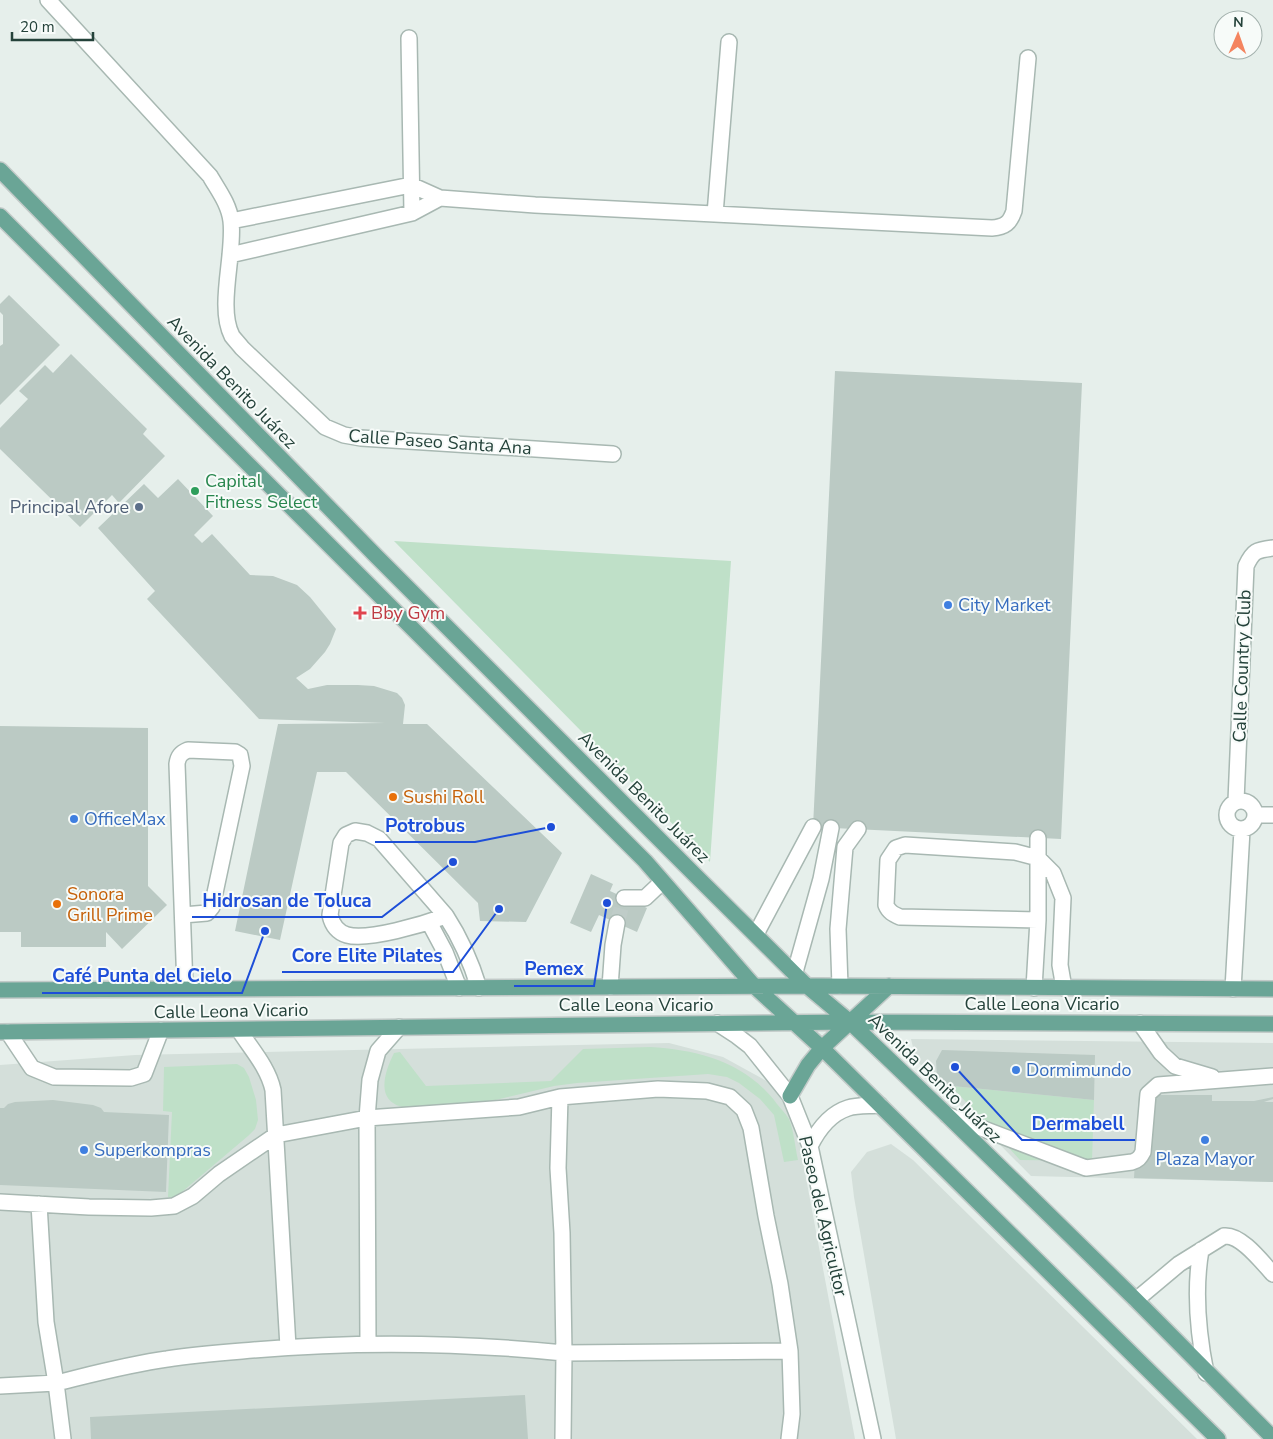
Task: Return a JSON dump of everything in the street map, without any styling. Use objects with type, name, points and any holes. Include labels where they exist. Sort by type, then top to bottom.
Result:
[{"type":"main road","name":"Avenida Benito Juárez","points":[[0,170],[376,557],[807,986],[850,1022],[947,1115],[1136,1300],[1206,1373],[1273,1438]]},
{"type":"main road","points":[[0,216],[645,861],[754,986],[822,1048],[1218,1439]]},
{"type":"main road","name":"Calle Leona Vicario","points":[[0,990],[754,986],[1273,989]]},
{"type":"main road","points":[[790,1096],[808,1065],[822,1048],[889,986]]},
{"type":"main road","name":"Calle Leona Vicario","points":[[4,1032],[850,1022],[1273,1024]]},
{"type":"street","name":"Calle Paseo Santa Ana","points":[[48,0],[210,176],[225,201],[231,221],[227,306],[228,322],[232,337],[325,428],[344,435],[361,438],[613,454]]},
{"type":"street","points":[[409,38],[412,213]]},
{"type":"street","points":[[715,214],[729,42]]},
{"type":"street","points":[[231,221],[411,186],[440,198],[535,205],[1002,227],[1010,222],[1014,211],[1028,58]]},
{"type":"street","points":[[230,255],[412,213],[440,198]]},
{"type":"street","name":"Calle Country Club","points":[[1236,801],[1246,566],[1251,554],[1273,548]]},
{"type":"street","points":[[183,915],[207,913],[212,907],[242,766],[240,755],[235,752],[188,750],[183,752],[178,758],[185,988]]},
{"type":"street","points":[[1236,801],[1249,803],[1254,808],[1255,815],[1254,822],[1242,830],[1231,826],[1227,821],[1227,810],[1236,801]]},
{"type":"street","points":[[1255,815],[1273,815]]},
{"type":"street","points":[[756,934],[813,827]]},
{"type":"street","points":[[795,972],[821,879],[831,828]]},
{"type":"street","points":[[840,986],[838,929],[845,847],[858,829]]},
{"type":"street","points":[[1233,989],[1242,830]]},
{"type":"street","points":[[446,916],[397,931],[359,936],[346,934],[337,929],[331,923],[330,915],[341,843],[346,835],[355,831],[367,833],[380,839],[446,916],[456,931],[472,965],[479,988]]},
{"type":"street","points":[[1034,988],[1038,920],[1038,838]]},
{"type":"street","points":[[1038,920],[900,917],[889,911],[886,905],[888,860],[896,848],[905,845],[1014,852],[1038,858],[1053,873],[1062,893],[1060,965],[1064,988]]},
{"type":"street","points":[[624,898],[645,898],[662,882]]},
{"type":"street","points":[[429,922],[445,952],[459,988]]},
{"type":"street","points":[[610,987],[613,945],[617,923]]},
{"type":"street","name":"Paseo del Agricultor","points":[[717,1023],[750,1046],[790,1096],[810,1146],[873,1439]]},
{"type":"street","points":[[1140,1023],[1160,1053],[1175,1066],[1223,1080]]},
{"type":"street","points":[[368,1343],[367,1118],[370,1080],[378,1051],[399,1026]]},
{"type":"street","points":[[4,1032],[32,1068],[54,1077],[131,1078],[144,1074],[160,1030]]},
{"type":"street","points":[[238,1030],[270,1079],[273,1090],[288,1347]]},
{"type":"street","points":[[947,1115],[1086,1168],[1137,1160],[1144,1152],[1148,1094],[1152,1089],[1164,1083],[1273,1076]]},
{"type":"street","points":[[0,1202],[89,1207],[151,1208],[174,1206],[193,1196],[219,1174],[276,1135],[367,1118],[519,1108],[560,1097],[658,1088],[707,1091],[730,1097],[744,1110],[751,1128],[780,1284],[790,1351],[792,1414],[789,1439]]},
{"type":"street","points":[[560,1097],[558,1168],[562,1233],[564,1353],[562,1439]]},
{"type":"street","points":[[810,1146],[819,1129],[830,1118],[848,1108],[880,1105]]},
{"type":"street","points":[[39,1204],[46,1322],[63,1439]]},
{"type":"street","points":[[1136,1300],[1179,1264],[1218,1238],[1230,1235],[1238,1238],[1273,1274]]},
{"type":"street","points":[[1201,1250],[1197,1272],[1199,1323],[1206,1373]]},
{"type":"street","points":[[0,1386],[56,1384],[97,1373],[167,1359],[288,1347],[368,1343],[500,1346],[564,1353],[790,1351]]},
{"type":"shaded area","points":[[911,1039],[1273,1043],[1273,1182],[1031,1176],[916,1060]]},
{"type":"shaded area","points":[[669,1043],[723,1057],[772,1084],[794,1114],[855,1439],[0,1439],[0,1065],[135,1055]]},
{"type":"shaded area","points":[[891,1144],[913,1160],[1197,1439],[896,1439],[851,1172],[867,1152]]},
{"type":"green space","points":[[394,541],[731,561],[710,862]]},
{"type":"green space","points":[[650,1047],[704,1055],[736,1068],[751,1078],[765,1090],[789,1119],[798,1160],[784,1162],[774,1115],[760,1099],[739,1083],[727,1077],[708,1074],[577,1083],[554,1086],[479,1104],[408,1108],[390,1101],[384,1087],[387,1070],[394,1053],[400,1052],[426,1086],[551,1081],[583,1049]]},
{"type":"green space","points":[[237,1064],[244,1068],[249,1077],[256,1100],[258,1120],[255,1129],[176,1197],[168,1197],[172,1112],[163,1111],[164,1067]]},
{"type":"green space","points":[[951,1086],[1094,1100],[1092,1161],[1020,1160]]},
{"type":"building","points":[[9,295],[60,345],[0,405],[0,346],[3,344],[3,315],[0,312],[0,304]]},
{"type":"building","points":[[71,354],[147,429],[143,434],[165,456],[119,503],[112,495],[80,527],[0,449],[0,428],[28,399],[19,391],[45,365],[53,373]]},
{"type":"building","name":"City Market","points":[[835,371],[1082,383],[1061,839],[813,827]]},
{"type":"building","points":[[178,479],[213,516],[194,535],[202,543],[212,534],[250,575],[273,576],[297,585],[310,597],[336,629],[325,652],[310,669],[296,678],[308,689],[327,685],[358,685],[374,686],[397,693],[405,705],[403,724],[427,724],[562,853],[526,922],[480,921],[478,903],[346,772],[317,772],[280,940],[235,931],[278,724],[385,723],[259,719],[147,599],[155,591],[98,528],[144,484],[158,498]]},
{"type":"building","name":"OfficeMax","points":[[0,726],[148,728],[148,886],[167,905],[122,949],[106,932],[106,947],[21,947],[21,932],[0,932]]},
{"type":"building","points":[[591,874],[613,884],[610,891],[647,908],[637,932],[599,915],[591,932],[570,923]]},
{"type":"building","points":[[942,1050],[1095,1055],[1094,1100],[942,1085],[937,1079],[936,1061]]},
{"type":"building","name":"Plaza Mayor","points":[[1139,1095],[1212,1095],[1212,1101],[1254,1101],[1273,1097],[1273,1099],[1264,1102],[1273,1102],[1273,1182],[1134,1178]]},
{"type":"building","name":"Superkompras","points":[[53,1100],[93,1105],[101,1108],[104,1112],[169,1115],[166,1192],[0,1185],[0,1108],[15,1102]]},
{"type":"building","points":[[525,1395],[528,1439],[91,1439],[90,1417]]},
{"type":"tunnel","points":[[617,923],[624,898]]},
{"type":"place","name":"Capital Fitness Select","points":[[195,491]]},
{"type":"place","name":"Principal Afore","points":[[139,507]]},
{"type":"place","name":"City Market","points":[[948,605]]},
{"type":"place","name":"Bby Gym","points":[[360,613]]},
{"type":"place","name":"Sushi Roll","points":[[393,797]]},
{"type":"place","name":"OfficeMax","points":[[74,819]]},
{"type":"place","name":"Potrobus","points":[[551,827]]},
{"type":"place","name":"Hidrosan de Toluca","points":[[453,862]]},
{"type":"place","name":"Pemex","points":[[607,903]]},
{"type":"place","name":"Sonora Grill Prime","points":[[57,904]]},
{"type":"place","name":"Core Elite Pilates","points":[[499,909]]},
{"type":"place","name":"Café Punta del Cielo","points":[[265,931]]},
{"type":"place","name":"Dermabell","points":[[955,1067]]},
{"type":"place","name":"Dormimundo","points":[[1016,1070]]},
{"type":"place","name":"Plaza Mayor","points":[[1205,1140]]},
{"type":"place","name":"Superkompras","points":[[84,1150]]}]
